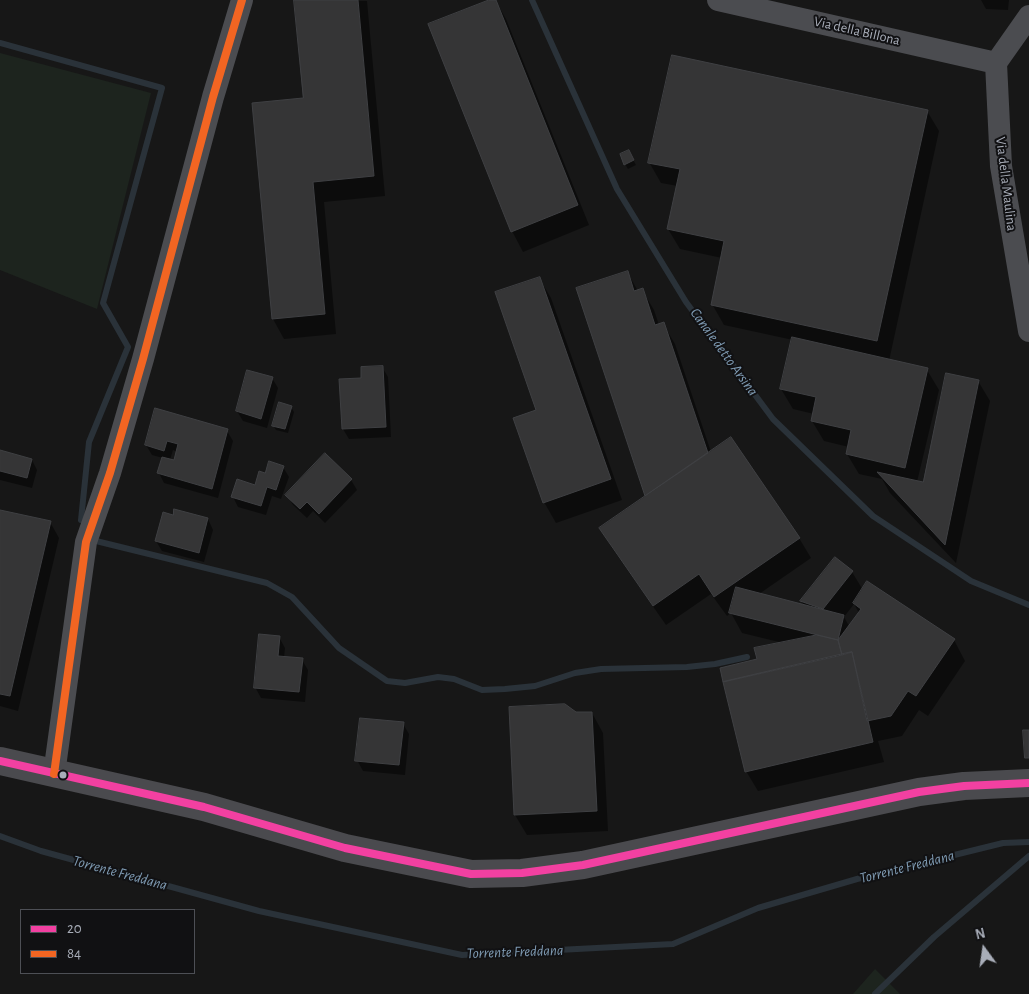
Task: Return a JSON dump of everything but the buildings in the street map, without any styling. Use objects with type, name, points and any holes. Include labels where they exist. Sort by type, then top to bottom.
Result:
[{"type":"main road","points":[[0,761],[204,807],[345,848],[471,874],[522,873],[582,865],[918,792],[964,786],[1029,783]]},
{"type":"street","points":[[54,774],[86,542],[110,474],[143,359],[213,97],[242,0]]},
{"type":"street","name":"Via della Billona","points":[[718,0],[996,63]]},
{"type":"street","points":[[996,63],[1029,16]]},
{"type":"street","name":"Via della Maulina","points":[[996,63],[1001,166],[1029,331]]},
{"type":"shaded area","points":[[0,53],[151,93],[97,309],[0,270]]},
{"type":"shaded area","points":[[875,969],[900,994],[853,994]]},
{"type":"waterway","name":"Canale detto Arsina","points":[[532,0],[617,189],[686,302],[773,419],[873,516],[971,581],[1029,605]]},
{"type":"waterway","points":[[0,43],[162,88],[103,303],[128,347],[89,442],[81,520]]},
{"type":"waterway","points":[[92,540],[267,583],[292,597],[339,648],[387,681],[405,683],[438,677],[454,679],[482,690],[505,689],[535,686],[575,673],[601,669],[687,667],[715,664],[747,657]]},
{"type":"waterway","name":"Torrente Freddana","points":[[0,836],[41,851],[259,911],[462,955],[673,944],[758,908],[857,879],[1003,843],[1029,842]]},
{"type":"waterway","points":[[875,994],[934,937],[1029,856]]},
{"type":"transit line","name":"84","points":[[54,774],[86,542],[110,473],[143,359],[213,97],[242,0]]},
{"type":"transit line","name":"20","points":[[0,761],[204,807],[345,848],[471,874],[522,873],[583,865],[919,792],[964,786],[1029,783]]}]
